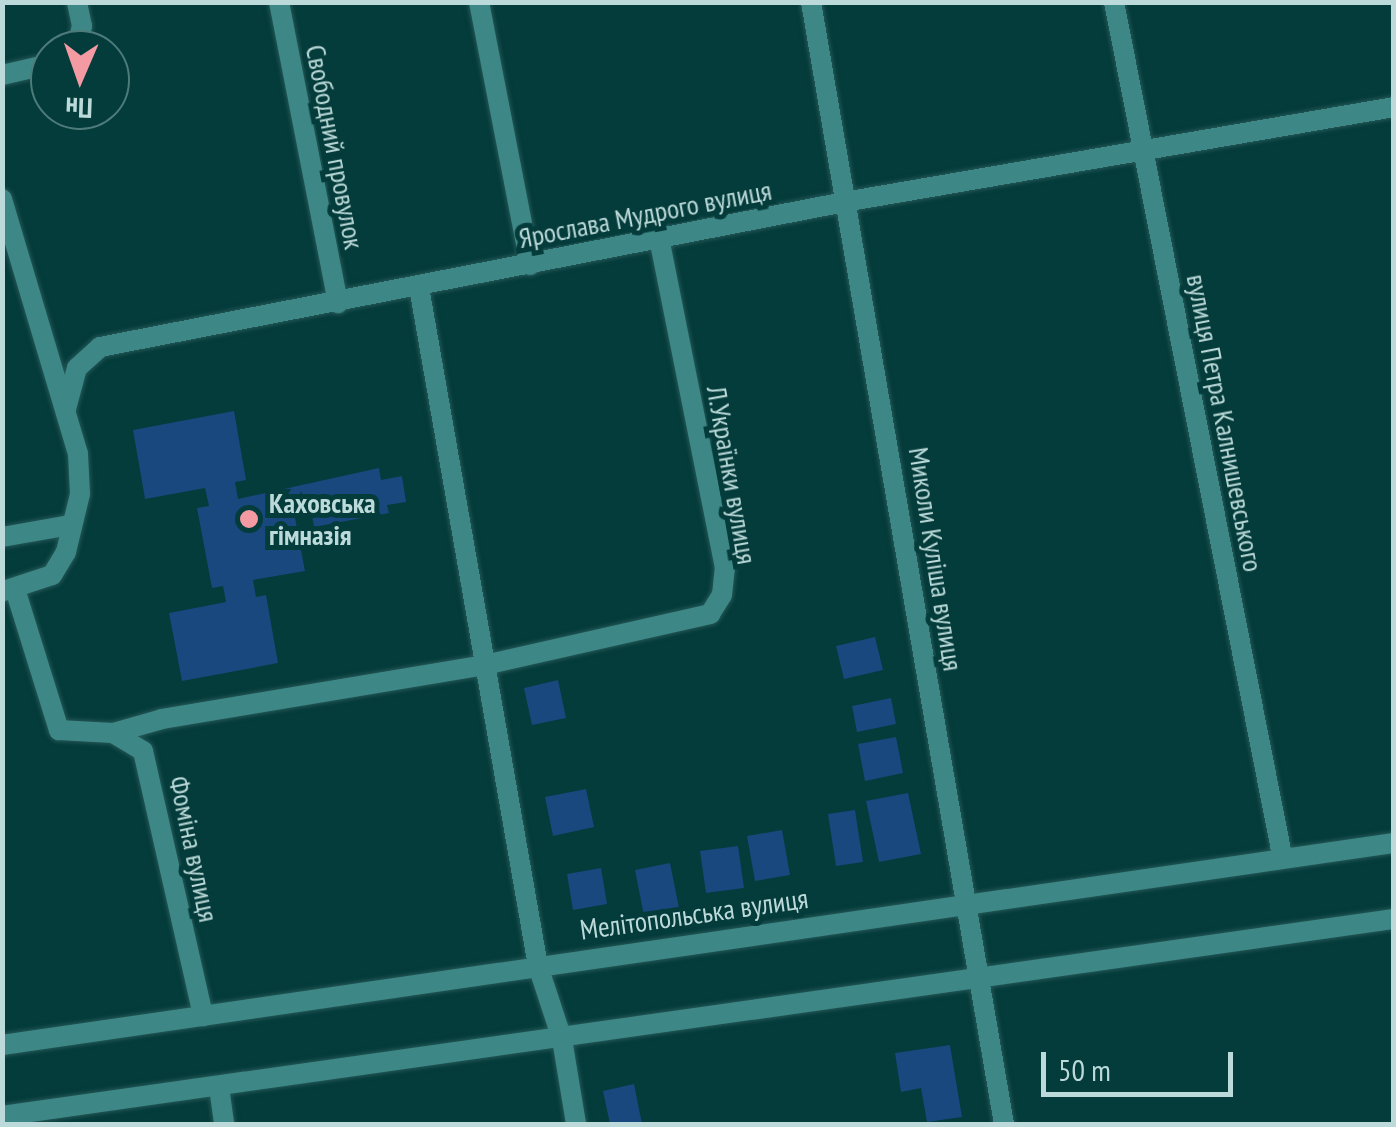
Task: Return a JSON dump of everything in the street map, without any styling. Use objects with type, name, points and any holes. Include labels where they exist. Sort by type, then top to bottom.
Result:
[{"type":"street","points":[[77,2],[81,30]]},
{"type":"street","name":"Свободний провулок","points":[[279,2],[338,303]]},
{"type":"street","points":[[479,2],[530,265]]},
{"type":"street","name":"Миколи Куліша вулиця","points":[[811,2],[850,200],[976,982],[1004,1124]]},
{"type":"street","name":"вулиця Петра Калнишевського","points":[[1114,2],[1282,855]]},
{"type":"street","points":[[2,75],[30,69]]},
{"type":"street","name":"Ярослава Мудрого вулиця","points":[[66,409],[77,368],[100,347],[850,200],[1394,107]]},
{"type":"street","points":[[2,199],[78,454],[80,494],[52,575],[9,591],[50,718],[67,733],[113,733]]},
{"type":"street","name":"Л.Українки вулиця","points":[[113,733],[489,664],[710,614],[722,595],[725,568],[660,239]]},
{"type":"street","points":[[419,287],[489,664],[538,966],[562,1039],[576,1124]]},
{"type":"street","points":[[2,537],[71,525]]},
{"type":"street","name":"Фоміна вулиця","points":[[113,733],[130,740],[148,765],[202,1016]]},
{"type":"street","name":"Мелітопольська вулиця","points":[[2,1045],[1282,855],[1394,843]]},
{"type":"street","points":[[2,1116],[976,982],[1394,919]]},
{"type":"street","points":[[219,1087],[224,1124]]},
{"type":"building","points":[[234,411],[246,480],[235,482],[238,499],[379,468],[381,480],[402,476],[406,502],[387,505],[389,513],[314,527],[311,509],[294,512],[305,571],[253,580],[256,597],[266,595],[278,663],[182,681],[169,613],[226,602],[223,586],[212,588],[197,508],[209,506],[205,488],[145,499],[133,430]]},
{"type":"building","points":[[875,637],[883,670],[844,679],[836,646]]},
{"type":"building","points":[[558,680],[566,718],[532,725],[524,688]]},
{"type":"building","points":[[891,698],[896,724],[857,732],[852,706]]},
{"type":"building","points":[[896,737],[903,773],[865,781],[858,744]]},
{"type":"building","points":[[586,789],[594,827],[553,836],[545,797]]},
{"type":"building","points":[[908,793],[921,854],[879,862],[866,801]]},
{"type":"building","points":[[855,810],[863,862],[836,866],[828,814]]},
{"type":"building","points":[[782,830],[790,875],[755,881],[747,836]]},
{"type":"building","points":[[738,846],[744,888],[706,893],[700,851]]},
{"type":"building","points":[[670,863],[679,908],[644,916],[635,870]]},
{"type":"building","points":[[601,868],[607,904],[573,910],[567,874]]},
{"type":"building","points":[[950,1045],[962,1117],[927,1122],[921,1088],[901,1092],[895,1053]]},
{"type":"building","points":[[634,1084],[642,1124],[610,1124],[603,1091]]},
{"type":"place","name":"Каховська гімназія","points":[[249,519]]}]
